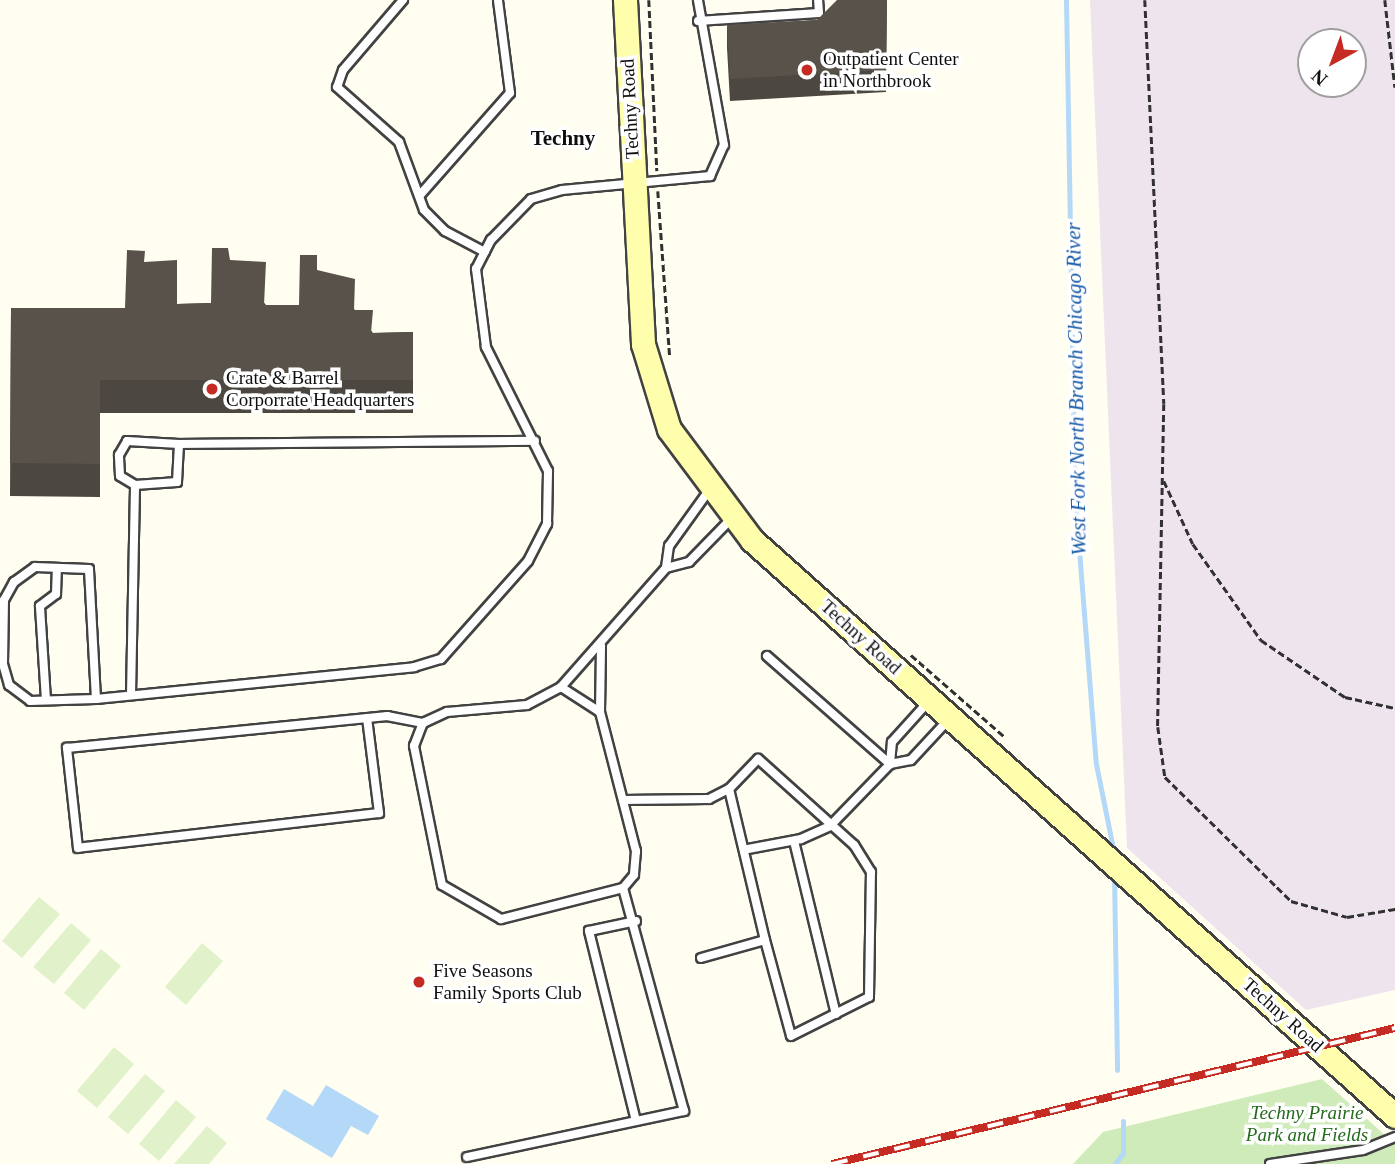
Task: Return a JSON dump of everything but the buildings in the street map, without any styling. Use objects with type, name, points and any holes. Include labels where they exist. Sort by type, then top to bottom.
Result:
[{"type":"main road","name":"Techny Road","points":[[625,0],[643,344],[669,429],[752,540],[1395,1116]]},
{"type":"lane","points":[[403,0],[343,70],[337,87],[399,142],[420,195],[445,231],[485,252]]},
{"type":"lane","points":[[420,195],[510,93],[498,0]]},
{"type":"lane","points":[[96,699],[89,569],[35,566],[15,582],[4,600],[3,664],[9,685],[30,701],[96,699],[391,670],[441,659],[528,561],[547,524],[548,471],[486,346],[475,299],[476,269],[485,252],[531,200],[634,182],[693,183],[721,162],[724,145],[698,21],[698,0]]},
{"type":"lane","points":[[698,21],[819,13],[818,0]]},
{"type":"lane","points":[[179,444],[177,482],[135,485],[120,476],[119,455],[127,441],[179,444],[535,441]]},
{"type":"lane","points":[[131,695],[135,485]]},
{"type":"lane","points":[[367,718],[379,813],[78,848],[67,748],[367,718],[423,723],[447,712],[527,705],[561,687],[601,646],[666,569],[669,546],[712,487]]},
{"type":"lane","points":[[666,569],[689,562],[711,533],[735,517]]},
{"type":"lane","points":[[46,700],[40,606],[56,594],[57,568]]},
{"type":"lane","points":[[423,723],[414,746],[442,885],[501,919],[623,887],[634,875],[636,852],[600,712],[601,646]]},
{"type":"lane","points":[[767,656],[890,764]]},
{"type":"lane","points":[[561,687],[600,712]]},
{"type":"lane","points":[[890,764],[892,742],[930,699]]},
{"type":"lane","points":[[748,849],[794,841],[830,826],[890,764],[911,760],[950,717]]},
{"type":"lane","points":[[623,800],[709,799],[729,789],[758,759],[854,845],[870,872],[874,903],[869,997],[791,1036],[765,940],[748,849],[729,789]]},
{"type":"lane","points":[[794,841],[836,1014]]},
{"type":"lane","points":[[467,1157],[684,1111],[636,921],[623,887]]},
{"type":"lane","points":[[636,921],[589,931],[636,1121]]},
{"type":"lane","points":[[701,958],[765,940]]},
{"type":"lane","points":[[1270,1164],[1363,1150],[1395,1137]]},
{"type":"path","points":[[649,0],[664,334],[672,368]]},
{"type":"path","points":[[1145,0],[1163,480],[1158,727],[1164,777],[1291,901],[1347,917],[1395,909]]},
{"type":"path","points":[[1385,0],[1395,87]]},
{"type":"path","points":[[1163,480],[1193,544],[1261,639],[1345,697],[1395,708]]},
{"type":"path","points":[[901,646],[1003,736]]},
{"type":"shaded area","points":[[1090,0],[1395,0],[1395,990],[1306,1010],[1127,848]]},
{"type":"green space","points":[[39,897],[60,914],[22,958],[2,941]]},
{"type":"green space","points":[[71,923],[91,940],[54,984],[33,967]]},
{"type":"green space","points":[[202,943],[223,961],[186,1005],[165,987]]},
{"type":"green space","points":[[101,949],[121,966],[84,1010],[64,993]]},
{"type":"green space","points":[[114,1047],[134,1064],[97,1108],[77,1091]]},
{"type":"green space","points":[[145,1074],[165,1091],[128,1134],[108,1117]]},
{"type":"green space","name":"Techny Prairie Park and Fields","points":[[1322,1079],[1395,1144],[1395,1164],[1073,1164],[1103,1132]]},
{"type":"green space","points":[[176,1100],[196,1117],[159,1161],[139,1144]]},
{"type":"green space","points":[[207,1126],[227,1143],[209,1164],[174,1164]]},
{"type":"water","points":[[326,1085],[379,1116],[368,1135],[351,1126],[332,1158],[266,1119],[284,1089],[313,1106]]},
{"type":"waterway","name":"West Fork North Branch Chicago River","points":[[1066,0],[1075,499],[1096,764],[1114,853]]},
{"type":"waterway","name":"West Fork North Branch Chicago River","points":[[1114,873],[1117,1070]]},
{"type":"waterway","name":"West Fork North Branch Chicago River","points":[[1115,1164],[1123,1153],[1123,1121]]},
{"type":"railway","points":[[832,1164],[1395,1028]]},
{"type":"place","name":"Outpatient Center in Northbrook","points":[[807,70]]},
{"type":"place","name":"Crate & Barrel Corporrate Headquarters","points":[[212,389]]},
{"type":"place","name":"Five Seasons Family Sports Club","points":[[419,982]]},
{"type":"district","name":"Techny","points":[[563,138]]}]
